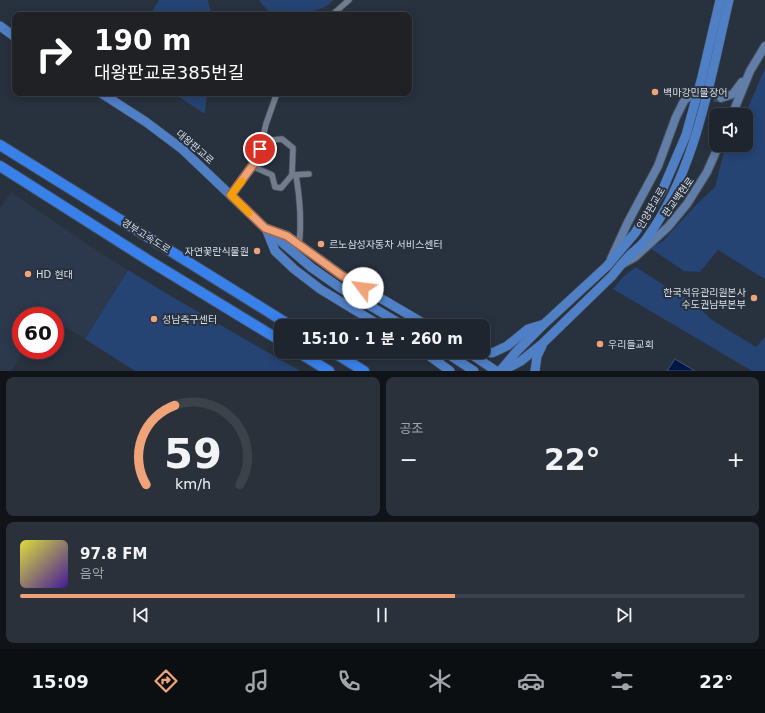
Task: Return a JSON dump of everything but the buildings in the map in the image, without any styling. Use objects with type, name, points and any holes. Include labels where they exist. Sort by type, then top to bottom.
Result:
[{"type":"highway","name":"경부고속도로","points":[[0,146],[280,319]]},
{"type":"highway","name":"경부고속도로","points":[[0,166],[148,260],[274,337]]},
{"type":"highway","points":[[309,359],[329,371]]},
{"type":"highway","points":[[344,359],[364,371]]},
{"type":"main road","name":"안양판교로","points":[[501,371],[516,352],[543,325],[607,266],[635,233],[662,191],[686,135],[702,77],[720,0]]},
{"type":"main road","name":"안양판교로","points":[[501,371],[521,361],[542,344],[612,276],[621,264],[646,239],[672,197],[696,137],[729,0]]},
{"type":"main road","points":[[0,26],[12,35]]},
{"type":"main road","name":"대왕판교로","points":[[106,96],[159,131],[182,149],[265,228],[295,254],[326,278],[393,319]]},
{"type":"main road","name":"대왕판교로","points":[[265,228],[287,236],[341,275],[416,319]]},
{"type":"main road","name":"대왕판교로","points":[[265,228],[275,251],[294,269],[320,289],[369,319]]},
{"type":"main road","points":[[490,353],[507,346],[528,329],[543,325]]},
{"type":"main road","points":[[535,371],[537,356],[542,344]]},
{"type":"main road","points":[[432,359],[443,371]]},
{"type":"main road","points":[[434,359],[450,371]]},
{"type":"main road","points":[[456,359],[474,371]]},
{"type":"main road","points":[[478,359],[496,371]]},
{"type":"street","points":[[335,12],[349,0]]},
{"type":"street","points":[[734,108],[750,71],[765,46]]},
{"type":"street","points":[[732,108],[730,102],[721,98],[733,94],[750,71]]},
{"type":"street","points":[[231,195],[258,158],[266,124],[276,96]]},
{"type":"street","points":[[607,266],[628,222],[658,166],[676,117],[684,101],[689,96]]},
{"type":"street","points":[[262,141],[282,139],[294,148],[294,175],[299,193],[301,228],[299,246]]},
{"type":"street","name":"판교백현로","points":[[621,264],[635,257],[668,227],[687,204],[707,172],[716,152]]},
{"type":"street","points":[[252,166],[272,175],[275,187],[281,188],[294,175],[309,174]]},
{"type":"shaded area","points":[[159,0],[208,0],[210,12],[152,12]]},
{"type":"shaded area","points":[[259,0],[334,0],[327,6],[309,12],[270,12]]},
{"type":"shaded area","points":[[765,68],[765,279],[718,250],[700,272],[684,271],[650,248],[663,241],[696,205],[715,187],[724,152],[753,152],[753,108],[748,108]]},
{"type":"shaded area","points":[[178,96],[207,96],[205,114]]},
{"type":"shaded area","points":[[11,192],[128,270],[85,339],[64,326],[64,307],[12,307],[12,359],[19,359],[11,371],[0,371],[0,209]]},
{"type":"shaded area","points":[[636,267],[679,295],[690,299],[712,320],[756,347],[765,337],[765,371],[752,371],[613,289],[623,277]]},
{"type":"shaded area","name":"성남축구센터","points":[[128,270],[274,356],[274,359],[279,359],[300,371],[135,371],[85,339]]},
{"type":"shaded area","points":[[675,359],[695,371],[667,371]]},
{"type":"tunnel","points":[[702,97],[721,98]]},
{"type":"slow traffic","points":[[242,181],[231,195],[249,213]]},
{"type":"place","name":"백마강민물장어","points":[[655,92]]},
{"type":"place","name":"르노삼성자동차 서비스센터","points":[[321,244]]},
{"type":"place","name":"자연꽃란식물원","points":[[257,251]]},
{"type":"place","name":"HD 현대","points":[[28,274]]},
{"type":"place","name":"한국석유관리원본사 수도권남부본부","points":[[754,298]]},
{"type":"place","name":"성남축구센터","points":[[154,319]]},
{"type":"place","name":"우리들교회","points":[[600,344]]},
{"type":"route","points":[[260,149],[258,158],[231,195],[265,228],[287,236],[310,254],[363,288]]}]
